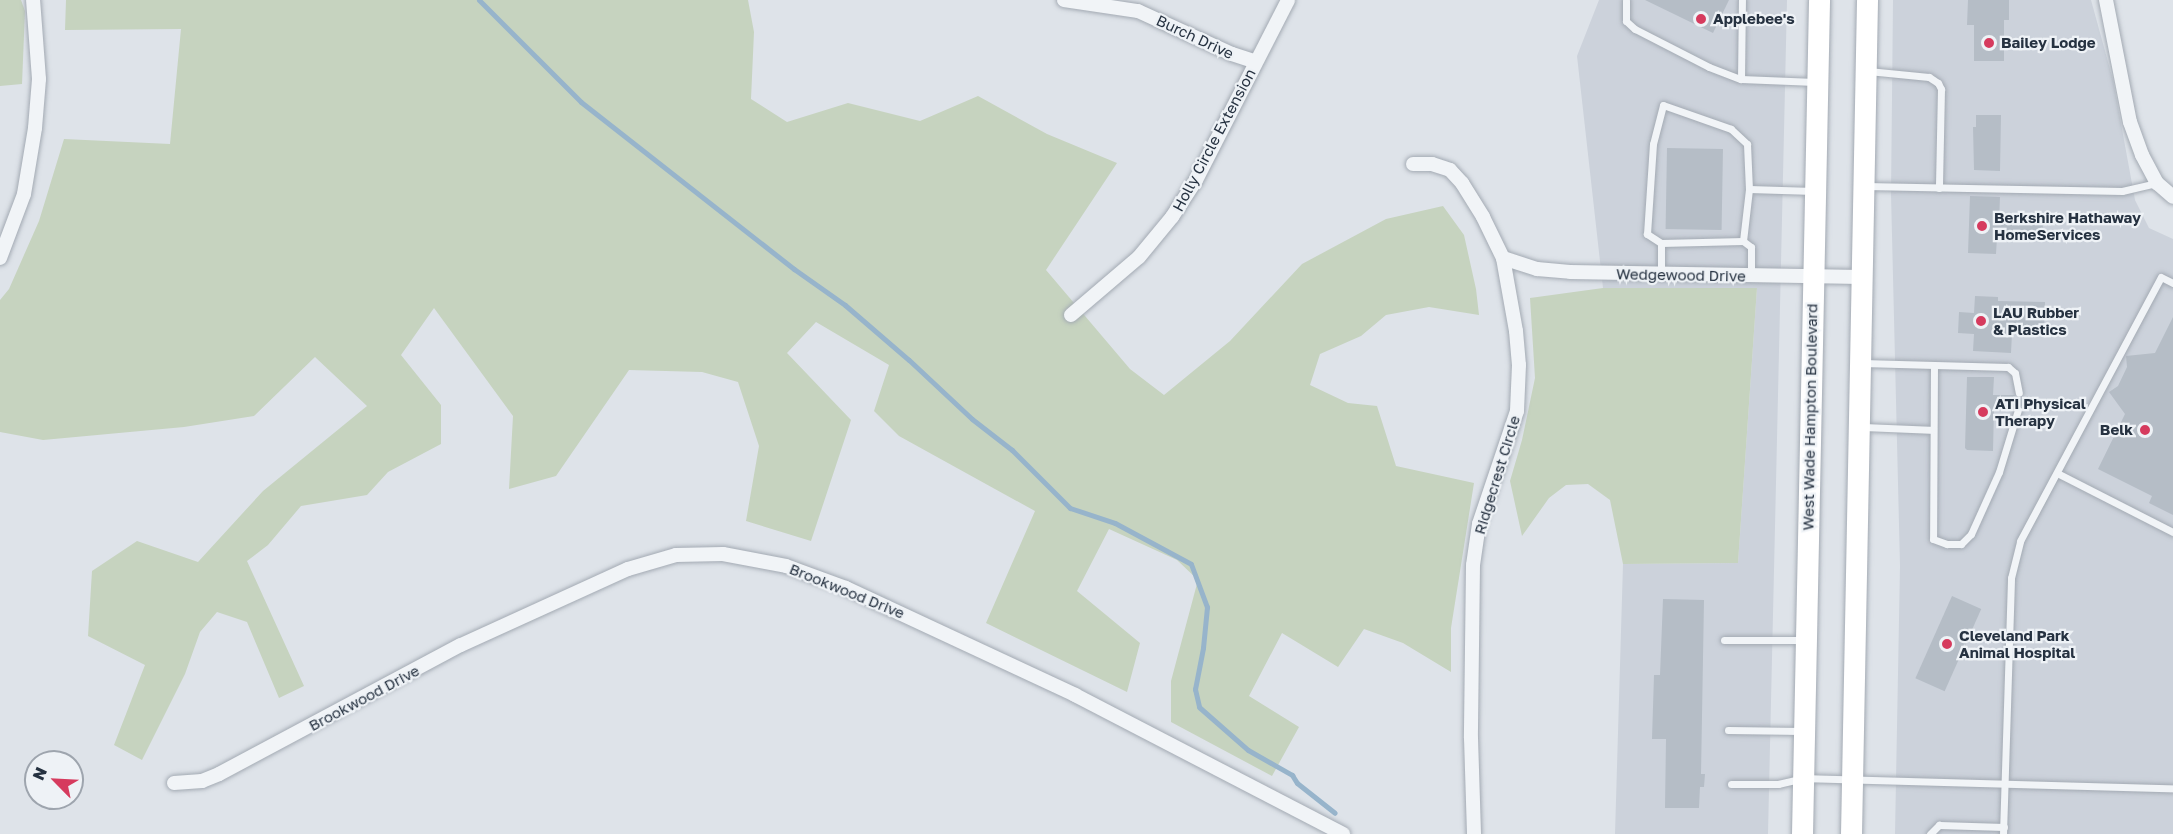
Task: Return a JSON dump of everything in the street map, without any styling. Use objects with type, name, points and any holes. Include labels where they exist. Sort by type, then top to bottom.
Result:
[{"type":"main road","name":"West Wade Hampton Boulevard","points":[[1802,834],[1819,0]]},
{"type":"main road","points":[[1851,834],[1867,0]]},
{"type":"street","points":[[0,258],[24,194],[36,128],[39,79],[33,0]]},
{"type":"street","name":"Burch Drive","points":[[1064,0],[1138,11],[1232,54],[1256,62]]},
{"type":"street","name":"Holly Circle Extension","points":[[1071,315],[1139,257],[1172,218],[1196,180],[1288,0]]},
{"type":"street","points":[[2106,0],[2130,122],[2142,155],[2157,183],[2173,197]]},
{"type":"street","name":"Ridgecrest Circle","points":[[1413,164],[1432,164],[1450,170],[1462,183],[1483,217],[1503,258],[1516,331],[1519,392],[1517,411],[1479,524],[1473,565],[1471,738],[1474,834]]},
{"type":"street","name":"Wedgewood Drive","points":[[1503,258],[1537,268],[1570,272],[1861,277]]},
{"type":"street","name":"Brookwood Drive","points":[[174,783],[202,781],[219,774],[461,645],[628,568],[676,555],[723,554],[786,566],[846,588],[1075,695],[1343,834]]},
{"type":"lane","points":[[1626,0],[1626,21],[1635,29],[1709,67],[1741,79],[1818,82]]},
{"type":"lane","points":[[1741,79],[1742,0]]},
{"type":"lane","points":[[1865,70],[1929,77],[1938,83],[1941,89],[1939,188]]},
{"type":"lane","points":[[1743,241],[1749,189],[1748,144],[1731,129],[1663,105],[1653,144],[1647,234],[1661,243],[1743,241],[1750,247],[1751,276]]},
{"type":"lane","points":[[1863,186],[2122,191],[2157,183]]},
{"type":"lane","points":[[1749,189],[1815,191]]},
{"type":"lane","points":[[1661,243],[1661,275]]},
{"type":"lane","points":[[1930,834],[1939,825],[2004,830],[2011,578],[2020,541],[2161,277],[2173,283]]},
{"type":"lane","points":[[1859,363],[2008,367],[2015,373],[2019,393]]},
{"type":"lane","points":[[1934,364],[1933,539],[1947,544],[1960,544],[1971,534],[2000,472],[2018,410]]},
{"type":"lane","points":[[1858,427],[1932,430]]},
{"type":"lane","points":[[2057,473],[2173,532]]},
{"type":"lane","points":[[1724,640],[1806,640]]},
{"type":"lane","points":[[1728,730],[1804,731]]},
{"type":"lane","points":[[1731,784],[1778,784],[1803,778],[2173,788]]},
{"type":"shaded area","points":[[1599,0],[1787,0],[1768,834],[1615,834],[1623,564],[1738,563],[1757,288],[1603,288],[1577,56]]},
{"type":"shaded area","points":[[1893,0],[2091,0],[2113,80],[2135,200],[2149,228],[2173,239],[2173,834],[1895,834],[1900,566],[1891,194]]},
{"type":"green space","points":[[0,0],[21,0],[25,11],[22,84],[0,86]]},
{"type":"green space","points":[[66,0],[748,0],[754,32],[751,99],[787,122],[848,103],[920,121],[978,96],[1047,134],[1117,163],[1046,270],[1130,369],[1164,395],[1230,341],[1302,264],[1386,219],[1443,206],[1464,235],[1476,289],[1479,315],[1429,307],[1386,315],[1361,336],[1320,354],[1310,385],[1348,403],[1377,406],[1396,466],[1474,483],[1451,628],[1451,672],[1403,643],[1364,629],[1338,667],[1282,633],[1249,696],[1299,727],[1272,776],[1171,722],[1171,681],[1198,580],[1177,560],[1109,529],[1077,591],[1140,643],[1127,692],[986,623],[1035,511],[899,436],[874,411],[889,365],[816,322],[787,353],[851,420],[811,541],[746,521],[759,446],[738,382],[702,372],[629,370],[556,476],[509,489],[513,416],[434,308],[401,355],[441,405],[441,444],[388,472],[367,495],[301,506],[268,545],[247,561],[304,686],[279,698],[247,622],[217,612],[200,632],[185,674],[142,760],[114,745],[145,665],[88,636],[92,571],[137,541],[198,562],[263,491],[367,406],[315,357],[254,416],[184,427],[43,440],[0,432],[0,300],[9,289],[39,221],[64,139],[170,144],[181,29],[65,30]]},
{"type":"green space","points":[[1603,288],[1757,288],[1738,563],[1623,564],[1610,500],[1588,484],[1566,485],[1549,498],[1522,536],[1510,481],[1522,440],[1535,378],[1530,298]]},
{"type":"building","name":"Applebee's","points":[[1645,0],[1729,0],[1713,33]]},
{"type":"building","name":"Bailey Lodge","points":[[1968,0],[2009,0],[2009,20],[2004,20],[2004,61],[1974,61],[1974,25],[1967,25]]},
{"type":"building","points":[[1976,115],[2001,115],[2000,171],[1974,170],[1973,127],[1976,127]]},
{"type":"building","points":[[1667,148],[1723,149],[1722,230],[1666,229]]},
{"type":"building","points":[[1970,196],[2000,197],[1999,222],[2043,224],[2042,239],[1997,237],[1996,254],[1968,253]]},
{"type":"building","points":[[1975,296],[1998,297],[1998,301],[2045,302],[2044,334],[2012,333],[2011,353],[1973,351],[1974,334],[1958,333],[1959,312],[1974,313]]},
{"type":"building","name":"Belk","points":[[2173,317],[2173,515],[2149,503],[2152,496],[2098,469],[2125,414],[2109,392],[2118,386],[2127,367],[2126,356],[2155,353]]},
{"type":"building","name":"ATI Physical Therapy","points":[[1967,377],[1994,377],[1993,395],[2014,395],[2020,399],[2028,396],[2028,409],[2017,404],[2013,409],[1994,408],[1993,451],[1965,448]]},
{"type":"building","name":"Cleveland Park Animal Hospital","points":[[1952,596],[1981,609],[1945,691],[1915,678]]},
{"type":"building","points":[[1663,599],[1704,600],[1701,774],[1705,774],[1704,787],[1700,787],[1699,808],[1665,808],[1666,739],[1652,739],[1654,675],[1660,675]]},
{"type":"waterway","points":[[479,0],[581,102],[794,269],[845,305],[909,360],[972,419],[1012,450],[1070,508],[1115,523],[1191,564],[1207,607],[1203,648],[1195,689],[1199,707],[1248,750],[1292,775],[1297,783],[1335,813]]},
{"type":"place","name":"Applebee's","points":[[1701,19]]},
{"type":"place","name":"Bailey Lodge","points":[[1989,43]]},
{"type":"place","name":"Berkshire Hathaway HomeServices","points":[[1982,226]]},
{"type":"place","name":"LAU Rubber & Plastics","points":[[1981,321]]},
{"type":"place","name":"ATI Physical Therapy","points":[[1983,412]]},
{"type":"place","name":"Belk","points":[[2145,430]]},
{"type":"place","name":"Cleveland Park Animal Hospital","points":[[1947,644]]}]
